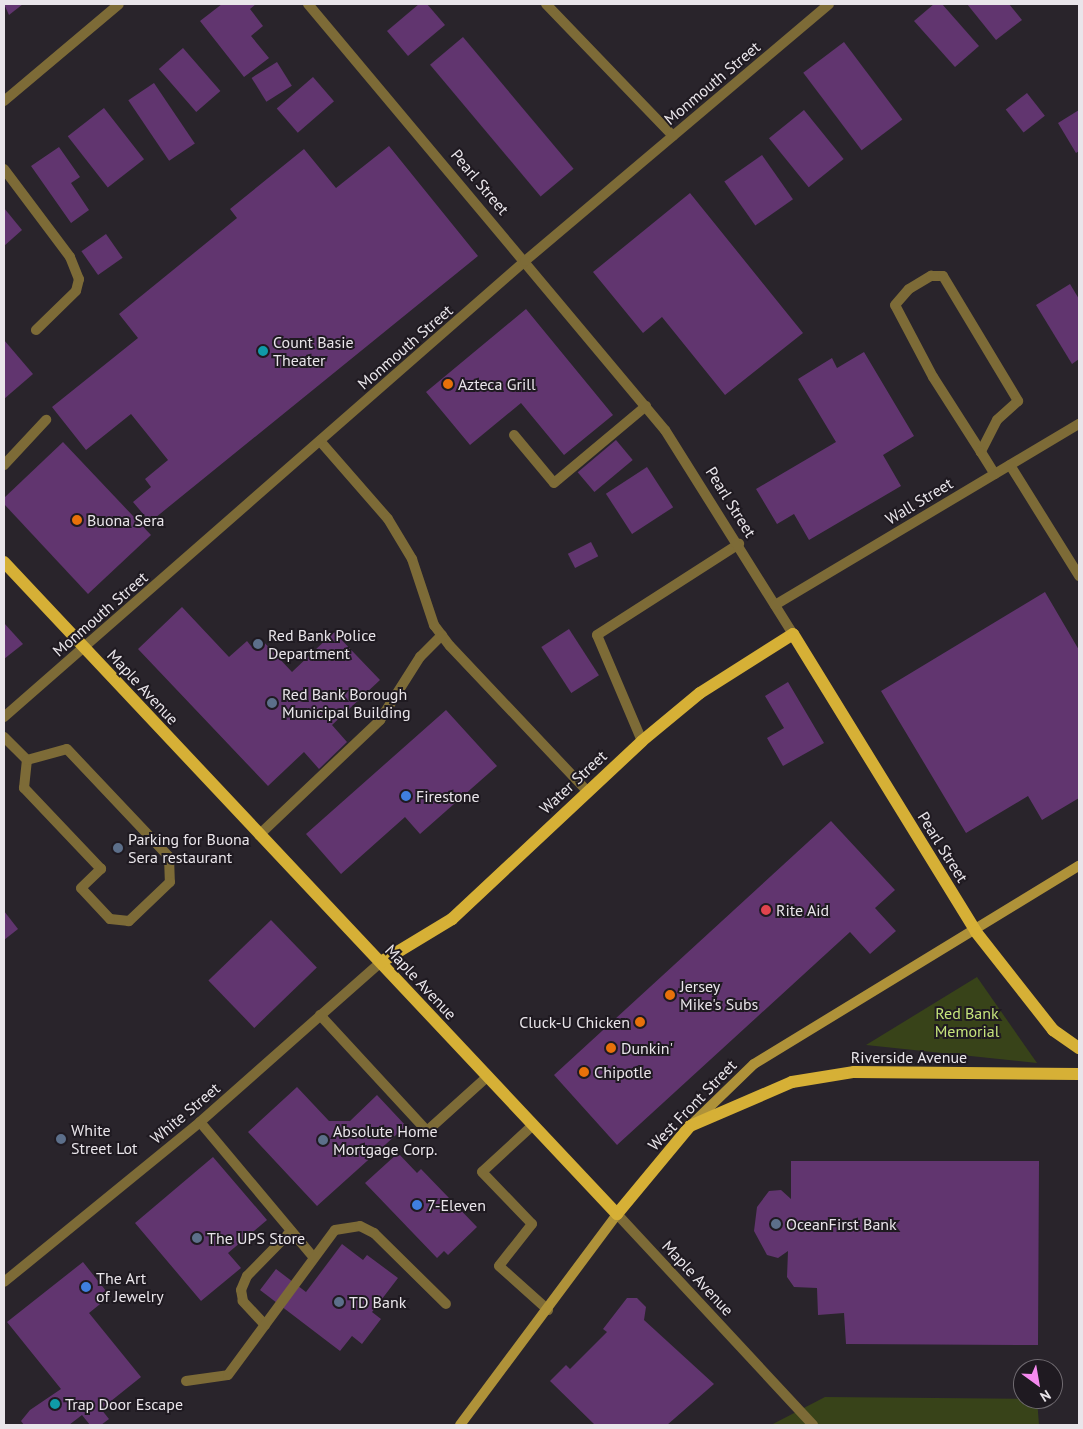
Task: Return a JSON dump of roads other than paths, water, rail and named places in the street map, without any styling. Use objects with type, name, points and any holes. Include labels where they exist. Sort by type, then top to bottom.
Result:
[{"type":"main road","name":"Maple Avenue","points":[[4,562],[617,1214]]},
{"type":"main road","name":"Water Street","points":[[381,962],[452,919],[587,791],[642,741],[700,693],[793,634]]},
{"type":"main road","name":"Pearl Street","points":[[793,634],[976,932],[1052,1030],[1079,1048]]},
{"type":"main road","name":"West Front Street","points":[[460,1425],[548,1310],[617,1214],[690,1126],[754,1064],[976,932],[1079,866]]},
{"type":"main road","name":"Riverside Avenue","points":[[690,1126],[792,1082],[854,1072],[1079,1074]]},
{"type":"street","points":[[4,101],[119,4]]},
{"type":"street","name":"Pearl Street","points":[[308,4],[646,406],[739,544],[793,634]]},
{"type":"street","points":[[546,4],[673,136]]},
{"type":"street","name":"Monmouth Street","points":[[4,717],[525,261],[829,4]]},
{"type":"street","points":[[4,169],[70,257],[79,279],[76,292],[36,330]]},
{"type":"street","points":[[981,452],[997,420],[1018,401],[943,276],[931,276],[910,289],[896,305],[933,377],[995,474]]},
{"type":"street","points":[[514,435],[554,483],[646,406]]},
{"type":"street","points":[[4,465],[46,420]]},
{"type":"street","name":"Wall Street","points":[[775,605],[1079,424]]},
{"type":"street","points":[[320,441],[388,519],[412,559],[442,635],[587,791]]},
{"type":"street","points":[[1010,465],[1079,576]]},
{"type":"street","points":[[642,741],[597,635],[739,544]]},
{"type":"street","points":[[259,835],[380,720],[420,657],[442,635]]},
{"type":"street","points":[[4,737],[28,760]]},
{"type":"street","points":[[67,749],[169,858],[170,882],[129,921],[110,919],[81,888],[101,869],[24,788],[28,760],[67,749]]},
{"type":"street","name":"White Street","points":[[4,1282],[200,1122],[381,962]]},
{"type":"street","points":[[320,1015],[427,1131],[487,1077]]},
{"type":"street","points":[[200,1122],[314,1258]]},
{"type":"street","points":[[533,1125],[482,1172],[532,1224],[498,1266],[548,1310]]},
{"type":"street","name":"Maple Avenue","points":[[617,1214],[813,1425]]},
{"type":"street","points":[[186,1381],[228,1375],[335,1230],[360,1226],[374,1233],[446,1304]]},
{"type":"street","points":[[264,1325],[243,1301],[240,1290],[247,1276],[291,1231]]},
{"type":"place","name":"Count Basie Theater","points":[[263,351]]},
{"type":"place","name":"Azteca Grill","points":[[448,384]]},
{"type":"place","name":"Buona Sera","points":[[77,520]]},
{"type":"place","name":"Red Bank Police Department","points":[[258,644]]},
{"type":"place","name":"Red Bank Borough Municipal Building","points":[[272,703]]},
{"type":"place","name":"Firestone","points":[[406,796]]},
{"type":"place","name":"Parking for Buona Sera restaurant","points":[[118,848]]},
{"type":"place","name":"Rite Aid","points":[[766,910]]},
{"type":"place","name":"Jersey Mike's Subs","points":[[670,995]]},
{"type":"place","name":"Cluck-U Chicken","points":[[640,1022]]},
{"type":"place","name":"Dunkin'","points":[[611,1048]]},
{"type":"place","name":"Chipotle","points":[[584,1072]]},
{"type":"place","name":"White Street Lot","points":[[61,1139]]},
{"type":"place","name":"Absolute Home Mortgage Corp.","points":[[323,1140]]},
{"type":"place","name":"7-Eleven","points":[[417,1205]]},
{"type":"place","name":"OceanFirst Bank","points":[[776,1224]]},
{"type":"place","name":"The UPS Store","points":[[197,1238]]},
{"type":"place","name":"The Art of Jewelry","points":[[86,1287]]},
{"type":"place","name":"TD Bank","points":[[339,1302]]},
{"type":"place","name":"Trap Door Escape","points":[[55,1404]]},
{"type":"park label","name":"Red Bank Memorial","points":[[967,1022]]}]
